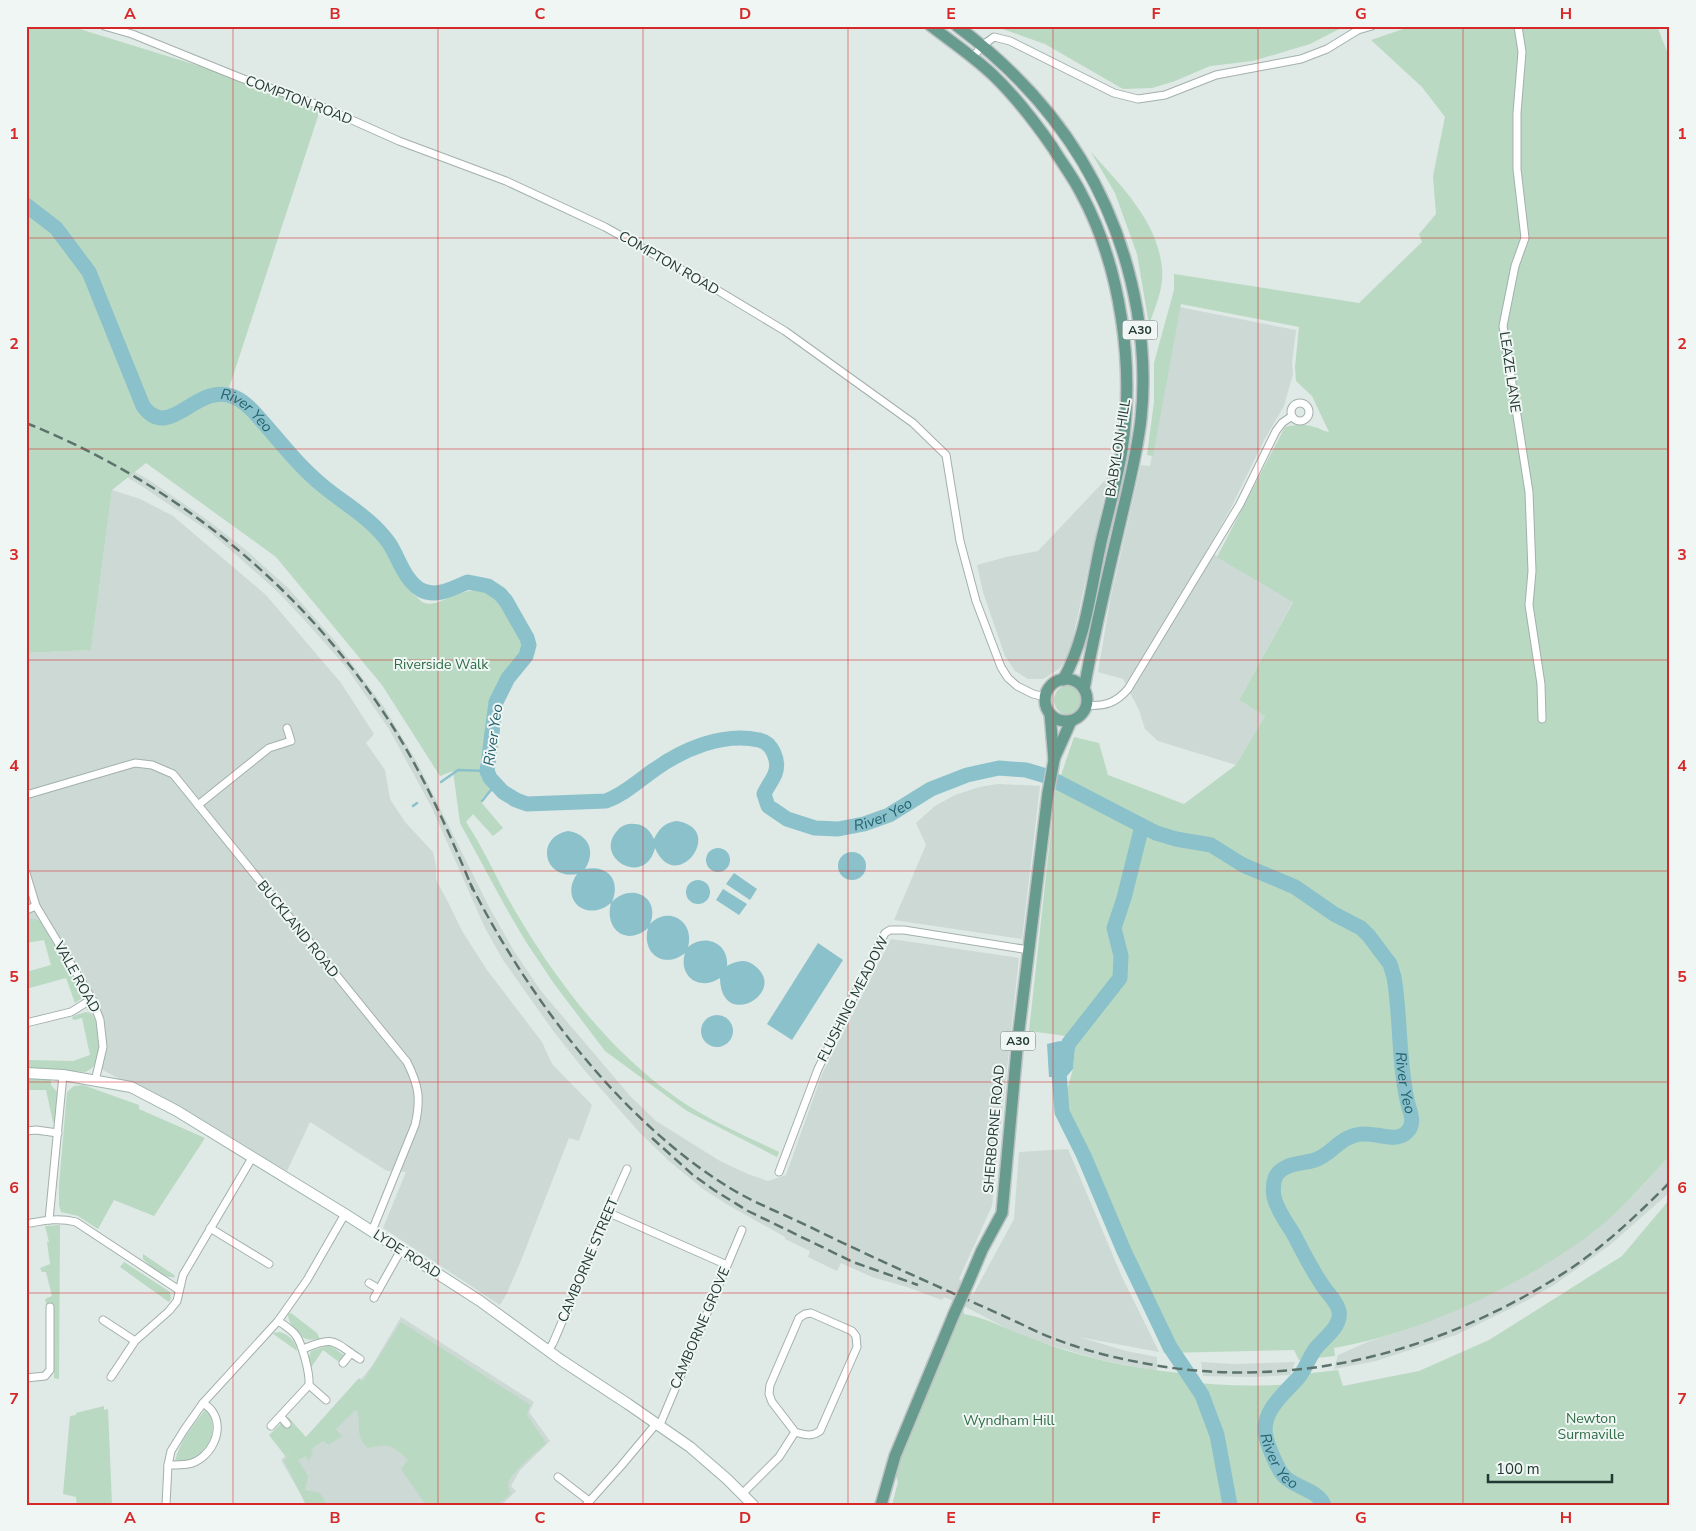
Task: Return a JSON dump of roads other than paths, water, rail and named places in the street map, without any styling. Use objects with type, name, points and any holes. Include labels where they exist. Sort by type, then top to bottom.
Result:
[{"type":"main road","name":"BABYLON HILL","points":[[931,26],[993,75],[1031,116],[1081,193],[1101,236],[1121,317],[1126,365],[1122,448],[1082,631],[1073,662],[1063,680]]},
{"type":"main road","name":"BABYLON HILL","points":[[957,26],[983,45],[1010,70],[1035,96],[1066,136],[1087,168],[1105,202],[1125,257],[1133,286],[1142,337],[1141,418],[1136,454],[1091,647],[1084,689]]},
{"type":"main road","points":[[1110,501],[1124,505]]},
{"type":"main road","name":"A30","points":[[1054,760],[1050,714],[1045,697],[1052,685],[1063,680]]},
{"type":"main road","points":[[1063,680],[1075,681],[1084,689]]},
{"type":"main road","name":"A30","points":[[1054,760],[1071,721],[1081,715],[1086,705],[1084,689]]},
{"type":"main road","points":[[1050,714],[1060,720],[1071,721]]},
{"type":"main road","name":"SHERBORNE ROAD","points":[[881,1502],[895,1456],[954,1314],[982,1250],[1002,1213],[1013,1083],[1028,950],[1054,760]]},
{"type":"street","name":"COMPTON ROAD","points":[[104,26],[132,34],[241,78],[316,104],[399,141],[506,181],[605,227],[707,284],[785,331],[912,423],[946,455],[960,541],[976,601],[1001,666],[1008,678],[1017,686],[1033,694],[1045,697]]},
{"type":"street","points":[[972,58],[983,45],[994,37],[1010,41],[1114,93],[1138,99],[1165,96],[1216,75],[1301,59],[1327,49],[1358,30],[1372,26]]},
{"type":"street","name":"LEAZE LANE","points":[[1518,26],[1522,52],[1517,113],[1517,169],[1525,238],[1514,266],[1503,326],[1529,492],[1532,571],[1529,605],[1541,684],[1542,719]]},
{"type":"street","points":[[1086,705],[1107,705],[1122,696],[1128,689],[1240,504],[1276,431],[1282,423],[1292,416]]},
{"type":"street","points":[[198,805],[269,748],[291,741],[287,728]]},
{"type":"street","name":"BUCKLAND ROAD","points":[[26,795],[136,763],[152,765],[173,774],[407,1062],[415,1078],[419,1106],[415,1125],[372,1232]]},
{"type":"street","name":"VALE ROAD","points":[[26,873],[36,906],[92,999],[100,1020],[103,1046],[95,1081]]},
{"type":"street","points":[[26,910],[36,906]]},
{"type":"street","name":"FLUSHING MEADOW","points":[[779,1172],[818,1069],[885,933],[890,930],[904,930],[1028,950]]},
{"type":"street","points":[[26,1022],[71,1012],[92,999]]},
{"type":"street","name":"LYDE ROAD","points":[[26,1073],[63,1075],[131,1088],[177,1111],[345,1214],[480,1301],[548,1351],[690,1447],[752,1505]]},
{"type":"street","points":[[49,1220],[63,1075]]},
{"type":"street","points":[[26,1131],[36,1130],[58,1133]]},
{"type":"street","points":[[111,1377],[136,1341],[169,1311],[177,1301],[183,1275],[252,1158]]},
{"type":"street","name":"CAMBORNE STREET","points":[[548,1351],[627,1169]]},
{"type":"street","points":[[607,1212],[728,1265]]},
{"type":"street","points":[[166,1505],[168,1465],[172,1451],[184,1430],[203,1403],[278,1321],[307,1280],[345,1214]]},
{"type":"street","points":[[31,1223],[49,1220],[76,1222],[179,1290]]},
{"type":"street","points":[[210,1228],[269,1264]]},
{"type":"street","name":"CAMBORNE GROVE","points":[[588,1503],[658,1425],[742,1230]]},
{"type":"street","points":[[374,1298],[401,1250]]},
{"type":"street","points":[[369,1283],[379,1289]]},
{"type":"street","points":[[26,1378],[45,1376],[50,1370],[50,1307]]},
{"type":"street","points":[[811,1313],[852,1331],[856,1336],[857,1347],[820,1431],[809,1436],[795,1432],[772,1402],[769,1394],[770,1385],[799,1318],[811,1313]]},
{"type":"street","points":[[103,1320],[136,1341]]},
{"type":"street","points":[[271,1426],[309,1385],[303,1349],[295,1333],[278,1321]]},
{"type":"street","points":[[303,1349],[328,1340],[334,1341],[360,1359]]},
{"type":"street","points":[[343,1363],[351,1353]]},
{"type":"street","points":[[309,1385],[326,1400]]},
{"type":"street","points":[[168,1465],[190,1464],[201,1458],[212,1448],[217,1436],[216,1422],[213,1411],[203,1403]]},
{"type":"street","points":[[281,1417],[287,1424]]},
{"type":"street","points":[[742,1494],[779,1457],[795,1432]]},
{"type":"street","points":[[558,1477],[588,1503]]},
{"type":"water","points":[[676,821],[691,826],[698,835],[698,846],[693,856],[685,863],[674,865],[664,861],[655,848],[650,860],[641,866],[632,867],[623,865],[611,851],[611,841],[617,831],[624,825],[641,825],[649,831],[654,839],[662,827]]},
{"type":"water","points":[[568,831],[586,840],[590,856],[585,869],[600,869],[610,876],[615,887],[612,902],[628,893],[642,895],[651,906],[650,924],[665,916],[672,916],[679,919],[688,930],[688,947],[695,943],[708,941],[720,946],[724,951],[727,958],[727,966],[741,961],[752,963],[763,976],[764,986],[759,995],[751,1002],[740,1005],[731,1003],[723,994],[720,978],[705,983],[698,982],[687,975],[684,961],[685,953],[669,960],[656,956],[648,945],[648,928],[632,936],[619,932],[611,921],[611,903],[602,909],[593,911],[578,906],[571,892],[572,884],[577,874],[565,874],[557,871],[547,857],[547,849],[551,841],[558,835]]},
{"type":"water","points":[[718,848],[723,849],[729,855],[729,865],[723,871],[718,872],[713,871],[707,865],[706,860],[707,855],[713,849]]},
{"type":"water","points":[[852,852],[862,856],[866,866],[862,876],[852,880],[842,876],[838,866],[842,856]]},
{"type":"water","points":[[734,873],[757,889],[750,900],[726,884]]},
{"type":"water","points":[[698,880],[703,881],[709,887],[709,897],[703,903],[698,904],[693,903],[687,897],[686,892],[687,887],[693,881]]},
{"type":"water","points":[[723,889],[747,904],[739,915],[716,900]]},
{"type":"water","points":[[818,943],[843,960],[792,1040],[767,1024]]},
{"type":"water","points":[[717,1015],[723,1016],[728,1020],[732,1025],[732,1037],[728,1042],[723,1046],[717,1047],[711,1046],[706,1042],[702,1037],[701,1031],[702,1025],[706,1020],[711,1016]]},
{"type":"water","points":[[1060,1041],[1075,1047],[1073,1069],[1066,1077],[1049,1077],[1047,1044]]},
{"type":"waterway","name":"River Yeo","points":[[26,205],[56,228],[89,272],[143,406],[153,416],[163,418],[174,415],[208,397],[220,394],[234,397],[253,411],[308,473],[382,534],[393,549],[406,575],[415,586],[427,592],[439,593],[468,582],[488,586],[500,594],[506,601],[529,645],[526,656],[508,678],[496,702],[487,771],[490,778],[503,792],[516,800],[527,804],[606,801],[625,791],[665,762],[678,755],[704,744],[731,738],[759,740],[768,744],[776,758],[775,774],[764,794],[768,806],[787,819],[815,828],[838,829],[864,824],[889,815],[931,789],[967,775],[999,768],[1026,770],[1046,776],[1156,833],[1176,839],[1211,845],[1243,865],[1295,887],[1334,914],[1361,928],[1369,936],[1390,964],[1394,977],[1403,1073],[1411,1115],[1411,1126],[1407,1132],[1398,1137],[1369,1134],[1356,1135],[1343,1141],[1322,1157],[1282,1169],[1275,1178],[1273,1190],[1279,1211],[1313,1271],[1336,1304],[1339,1316],[1338,1322],[1311,1355],[1299,1377],[1280,1397],[1270,1412],[1265,1428],[1266,1437],[1282,1474],[1290,1481],[1312,1492],[1324,1505]]},
{"type":"waterway","points":[[441,782],[458,770],[487,771]]},
{"type":"waterway","points":[[482,801],[495,785]]},
{"type":"waterway","points":[[413,806],[417,803]]},
{"type":"waterway","name":"River Yeo","points":[[1142,826],[1124,898],[1114,928],[1121,956],[1120,978],[1069,1043],[1059,1072],[1062,1112],[1084,1156],[1124,1251],[1170,1347],[1202,1395],[1217,1435],[1230,1505]]},
{"type":"railway","points":[[26,423],[81,448],[135,477],[185,509],[234,546],[279,586],[320,630],[359,677],[393,727],[416,766],[473,890]]},
{"type":"railway","points":[[470,883],[518,967],[578,1050],[611,1088],[646,1123],[683,1155],[722,1183],[743,1195],[862,1252],[1050,1337],[1115,1357],[1148,1364],[1203,1371],[1258,1372],[1312,1368],[1366,1358],[1418,1343],[1469,1324],[1519,1299],[1567,1271],[1608,1240],[1670,1182]]},
{"type":"railway","points":[[652,1138],[693,1175],[748,1211],[853,1262],[918,1285]]},
{"type":"park label","name":"Riverside Walk","points":[[441,664]]},
{"type":"park label","name":"Wyndham Hill","points":[[1009,1420]]},
{"type":"park label","name":"Newton Surmaville","points":[[1591,1426]]}]
